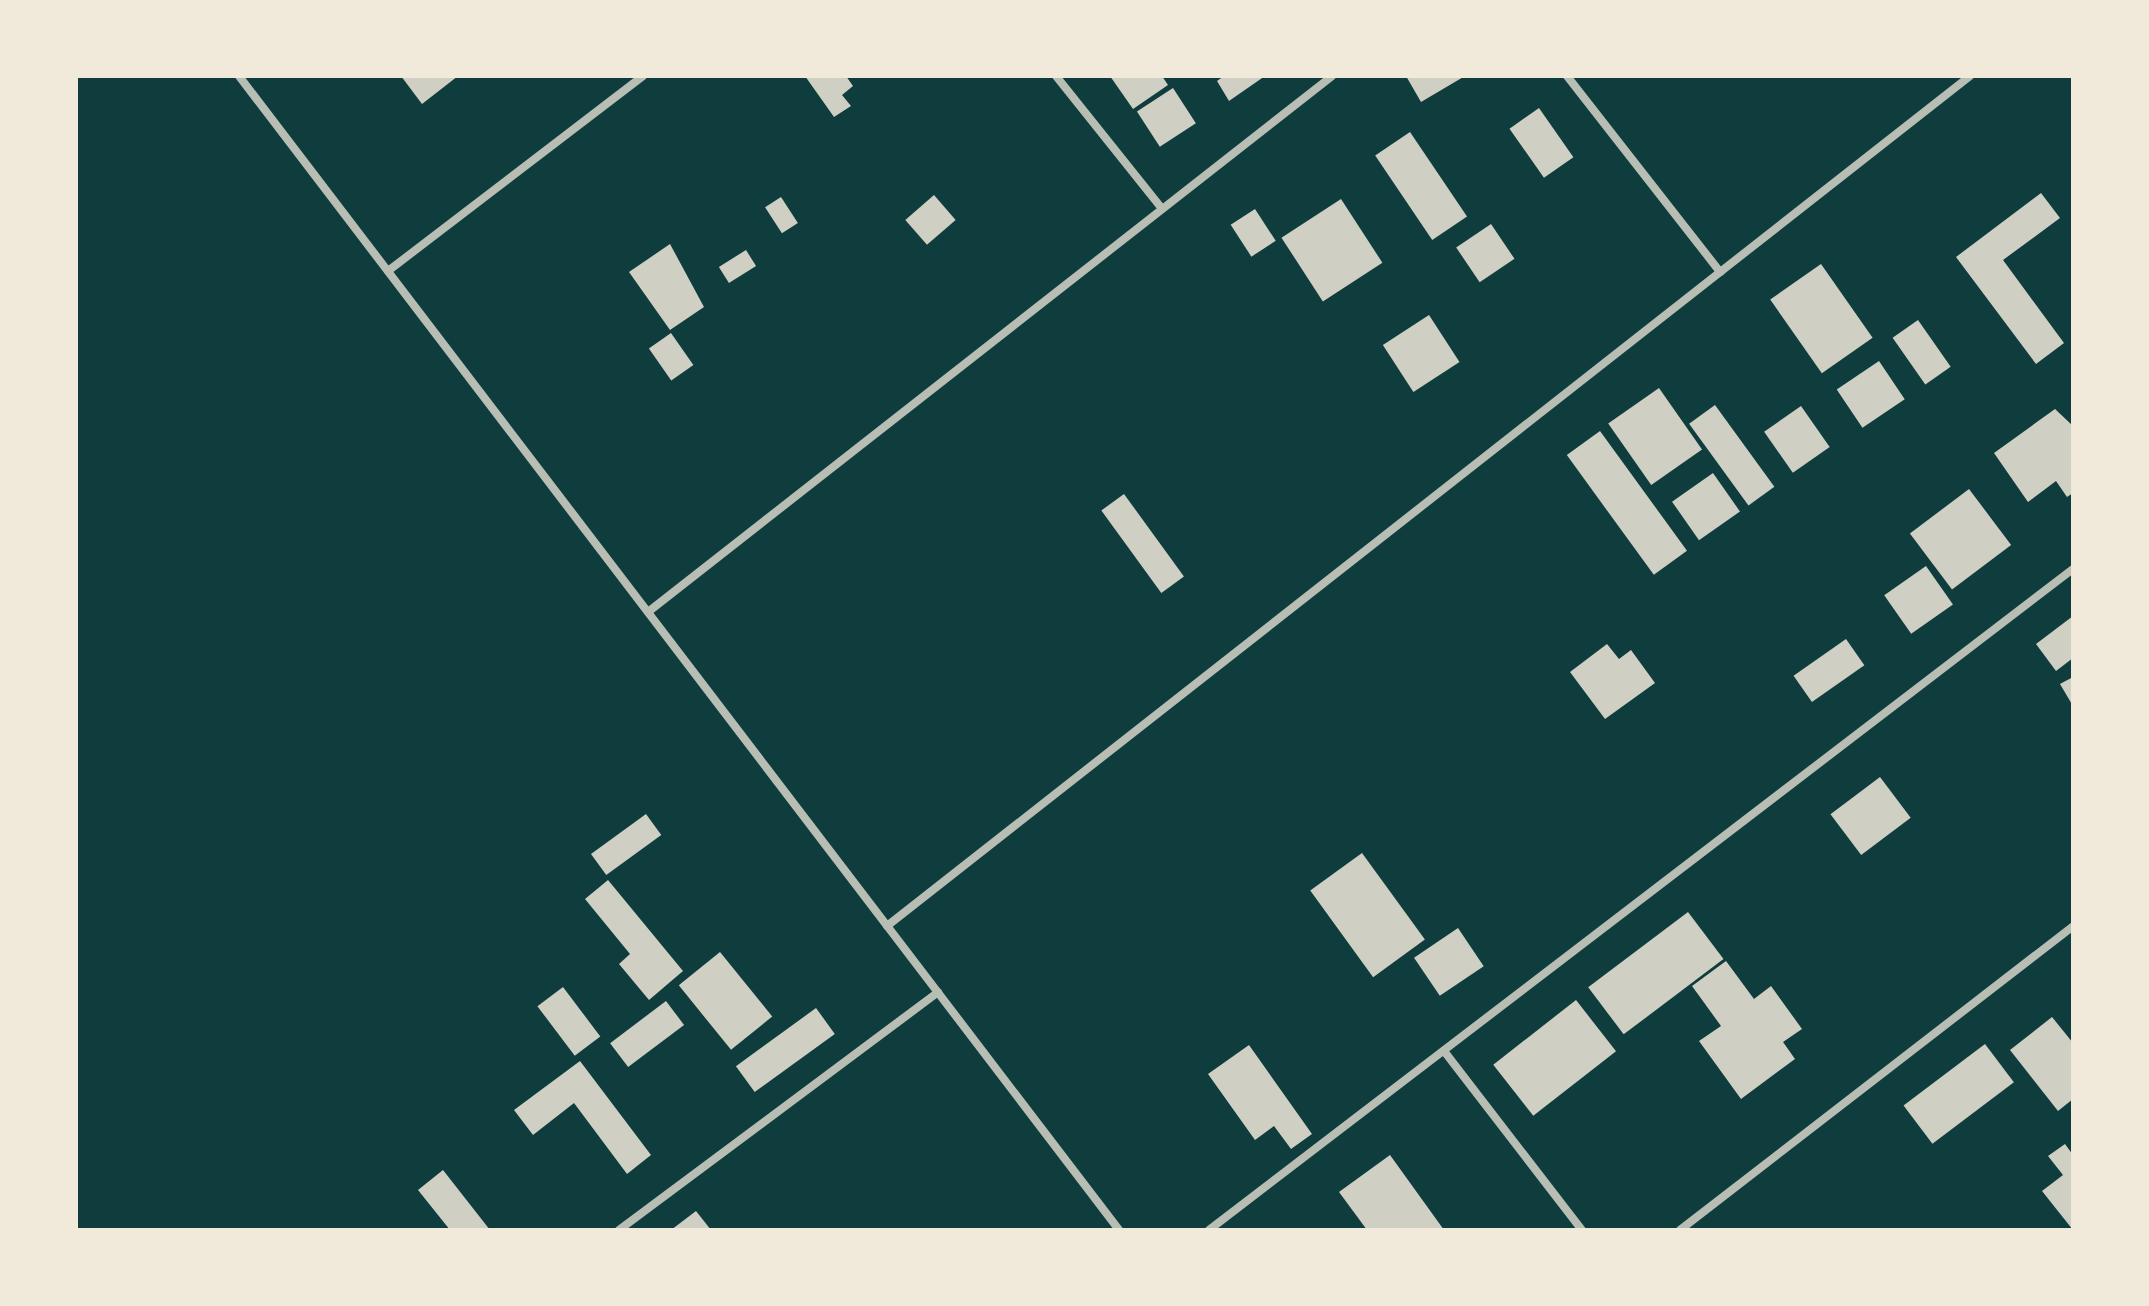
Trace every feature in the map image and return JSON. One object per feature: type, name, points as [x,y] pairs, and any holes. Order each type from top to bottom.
[{"type":"street","points":[[239,76],[1119,1230]]},
{"type":"street","points":[[388,271],[643,76]]},
{"type":"street","points":[[1056,76],[1162,209]]},
{"type":"street","points":[[648,612],[1332,76]]},
{"type":"street","points":[[1567,76],[1720,272]]},
{"type":"street","points":[[887,926],[1970,76]]},
{"type":"street","points":[[1209,1230],[2073,569]]},
{"type":"street","points":[[1680,1230],[2073,926]]},
{"type":"street","points":[[619,1230],[938,992]]},
{"type":"street","points":[[1444,1051],[1582,1230]]},
{"type":"building","points":[[401,76],[458,76],[422,104]]},
{"type":"building","points":[[805,76],[846,76],[853,86],[842,95],[851,106],[834,117]]},
{"type":"building","points":[[1110,76],[1162,76],[1168,85],[1133,109]]},
{"type":"building","points":[[1224,76],[1265,76],[1229,101],[1217,81]]},
{"type":"building","points":[[1406,76],[1465,76],[1421,102]]},
{"type":"building","points":[[1173,88],[1196,123],[1160,147],[1137,111]]},
{"type":"building","points":[[1539,108],[1573,157],[1544,178],[1510,129]]},
{"type":"building","points":[[1410,132],[1467,217],[1432,240],[1375,155]]},
{"type":"building","points":[[2041,193],[2060,218],[2003,260],[2064,343],[2036,364],[1956,257]]},
{"type":"building","points":[[934,195],[956,220],[927,245],[905,220]]},
{"type":"building","points":[[781,197],[798,223],[782,233],[765,207]]},
{"type":"building","points":[[1341,199],[1382,263],[1323,301],[1281,238]]},
{"type":"building","points":[[1255,209],[1276,241],[1251,257],[1231,225]]},
{"type":"building","points":[[1491,224],[1514,259],[1480,282],[1456,247]]},
{"type":"building","points":[[670,244],[704,307],[670,330],[629,272]]},
{"type":"building","points":[[746,250],[756,266],[729,283],[719,267]]},
{"type":"building","points":[[1821,264],[1873,338],[1822,373],[1770,300]]},
{"type":"building","points":[[1429,315],[1459,362],[1413,392],[1383,345]]},
{"type":"building","points":[[1918,320],[1951,367],[1925,384],[1893,338]]},
{"type":"building","points":[[671,333],[693,365],[671,380],[649,348]]},
{"type":"building","points":[[1879,361],[1905,399],[1862,428],[1837,390]]},
{"type":"building","points":[[1659,388],[1702,449],[1651,485],[1608,424]]},
{"type":"building","points":[[1715,405],[1774,487],[1748,506],[1689,424]]},
{"type":"building","points":[[1801,406],[1830,447],[1793,473],[1764,432]]},
{"type":"building","points":[[2055,409],[2073,426],[2073,493],[2067,497],[2056,481],[2028,502],[1994,453]]},
{"type":"building","points":[[1600,431],[1687,551],[1654,575],[1567,455]]},
{"type":"building","points":[[1713,473],[1740,512],[1699,540],[1672,502]]},
{"type":"building","points":[[1969,489],[2011,545],[1952,589],[1910,534]]},
{"type":"building","points":[[1124,494],[1184,577],[1161,593],[1101,510]]},
{"type":"building","points":[[1926,566],[1953,605],[1911,634],[1884,595]]},
{"type":"building","points":[[2073,616],[2073,658],[2056,671],[2036,644]]},
{"type":"building","points":[[1846,639],[1864,665],[1812,702],[1794,676]]},
{"type":"building","points":[[1607,644],[1619,659],[1631,650],[1655,683],[1605,719],[1570,672]]},
{"type":"building","points":[[2073,677],[2073,706],[2060,684]]},
{"type":"building","points":[[1880,777],[1911,818],[1861,855],[1830,814]]},
{"type":"building","points":[[646,814],[661,835],[606,875],[591,854]]},
{"type":"building","points":[[1362,853],[1425,940],[1373,977],[1310,891]]},
{"type":"building","points":[[608,880],[683,971],[649,1000],[619,964],[630,954],[585,899]]},
{"type":"building","points":[[1688,912],[1724,959],[1624,1034],[1588,987]]},
{"type":"building","points":[[1458,928],[1484,966],[1440,996],[1414,958]]},
{"type":"building","points":[[720,952],[772,1017],[731,1050],[679,985]]},
{"type":"building","points":[[1726,961],[1754,999],[1771,986],[1802,1029],[1783,1042],[1795,1059],[1741,1099],[1699,1041],[1721,1026],[1692,986]]},
{"type":"building","points":[[563,987],[600,1037],[575,1056],[537,1006]]},
{"type":"building","points":[[1576,1000],[1616,1051],[1533,1116],[1493,1065]]},
{"type":"building","points":[[666,1001],[684,1025],[628,1067],[610,1043]]},
{"type":"building","points":[[816,1008],[835,1034],[755,1092],[736,1066]]},
{"type":"building","points":[[2052,1017],[2073,1043],[2073,1099],[2058,1111],[2010,1050]]},
{"type":"building","points":[[1985,1044],[2014,1082],[1932,1144],[1904,1105]]},
{"type":"building","points":[[1249,1045],[1312,1134],[1291,1149],[1274,1126],[1255,1140],[1208,1074]]},
{"type":"building","points":[[580,1061],[651,1155],[627,1174],[574,1103],[533,1135],[514,1110]]},
{"type":"building","points":[[2065,1144],[2073,1155],[2073,1230],[2042,1191],[2063,1175],[2048,1156]]},
{"type":"building","points":[[1390,1155],[1444,1230],[1367,1230],[1339,1192]]},
{"type":"building","points":[[443,1170],[490,1230],[450,1230],[418,1190]]},
{"type":"building","points":[[696,1211],[711,1230],[671,1230]]}]
